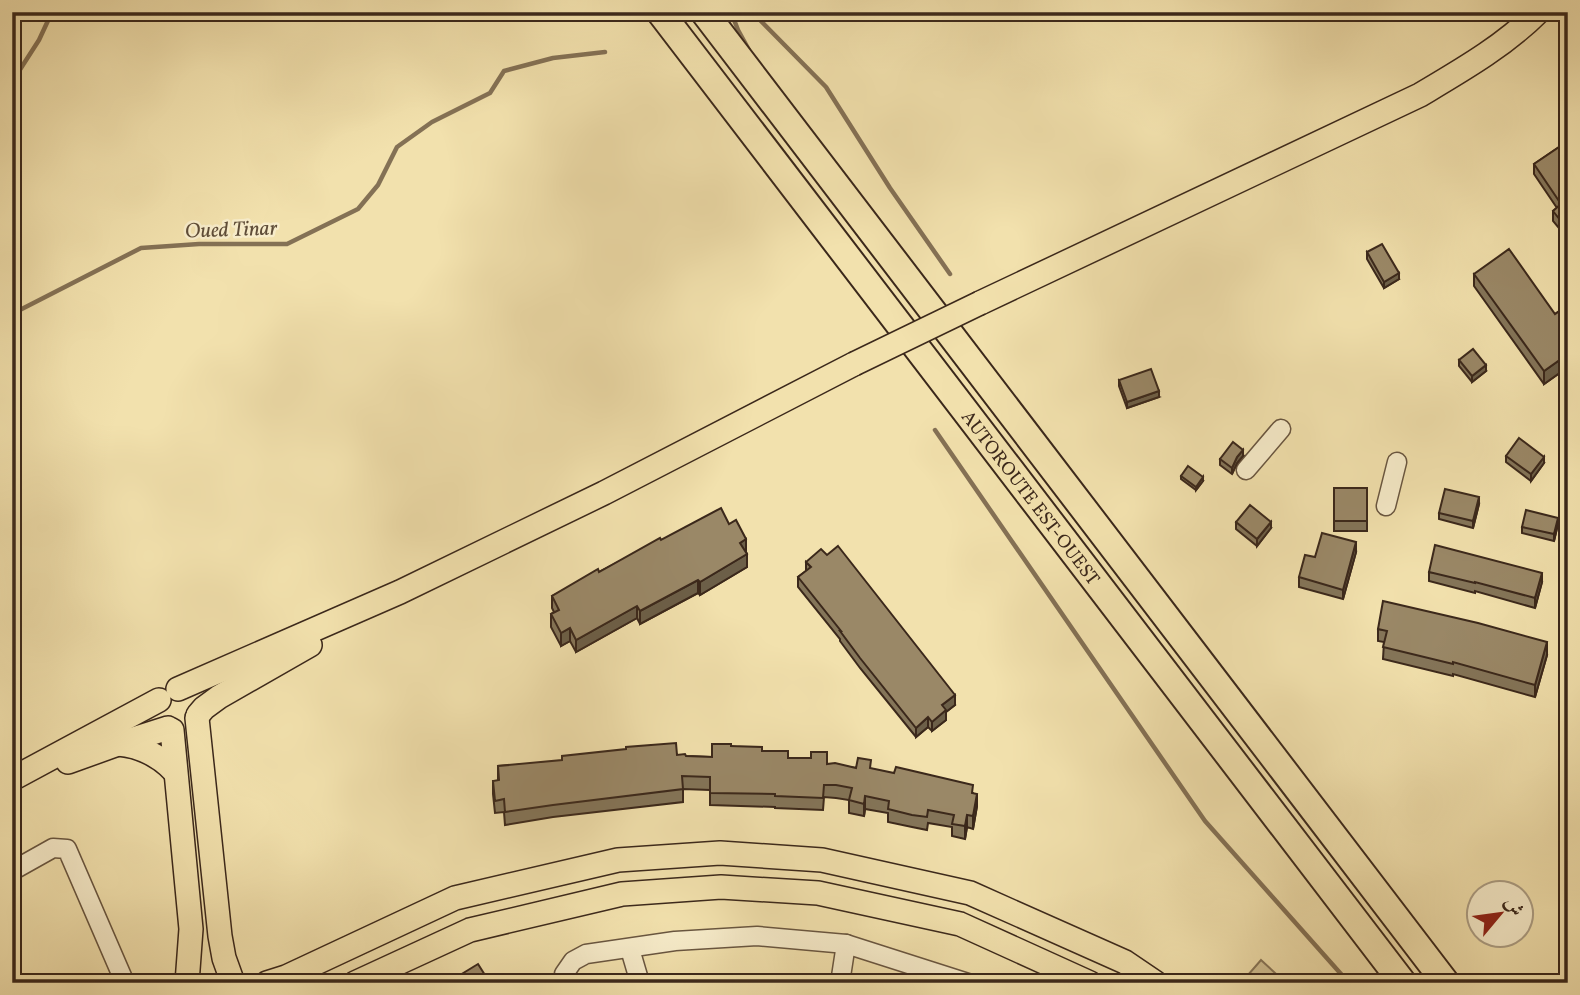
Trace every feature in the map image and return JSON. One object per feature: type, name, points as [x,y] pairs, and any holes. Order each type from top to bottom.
[{"type":"highway","name":"AUTOROUTE EST-OUEST","points":[[660,12],[1403,983]]},
{"type":"highway","name":"AUTOROUTE EST-OUEST","points":[[704,12],[1446,983]]},
{"type":"main road","points":[[12,781],[169,694],[400,592],[604,493],[854,364],[1420,95],[1485,55],[1522,28],[1538,12]]},
{"type":"main road","points":[[169,694],[157,713],[162,724],[170,729],[187,729],[211,702],[400,592]]},
{"type":"main road","points":[[200,751],[212,722],[240,685]]},
{"type":"main road","points":[[169,694],[190,692],[198,702],[200,751],[219,936],[233,983]]},
{"type":"main road","points":[[12,781],[170,729]]},
{"type":"main road","points":[[170,729],[191,929],[187,983]]},
{"type":"main road","points":[[118,744],[131,745],[155,755],[176,772]]},
{"type":"main road","points":[[267,983],[286,977],[455,898],[618,860],[720,853],[822,860],[970,893],[1125,962],[1156,983]]},
{"type":"main road","points":[[355,983],[470,930],[622,894],[721,887],[818,893],[960,924],[1090,983]]},
{"type":"street","points":[[1246,470],[1281,429]]},
{"type":"street","points":[[1386,506],[1397,462]]},
{"type":"street","points":[[12,871],[53,848],[67,849],[125,983]]},
{"type":"street","points":[[565,983],[564,974],[573,961],[586,954],[675,941],[757,936],[846,944],[968,983]]},
{"type":"street","points":[[840,983],[846,944]]},
{"type":"street","points":[[630,948],[640,983]]},
{"type":"shaded area","points":[[1261,960],[1286,983],[1241,983]]},
{"type":"building","points":[[1568,141],[1568,230],[1553,211],[1561,204],[1534,164]]},
{"type":"building","points":[[1382,244],[1399,273],[1384,282],[1367,252]]},
{"type":"building","points":[[1509,249],[1555,314],[1568,305],[1568,354],[1544,371],[1474,274]]},
{"type":"building","points":[[1473,349],[1486,365],[1472,376],[1459,360]]},
{"type":"building","points":[[1151,369],[1159,391],[1127,402],[1119,380]]},
{"type":"building","points":[[1519,438],[1544,457],[1531,474],[1506,456]]},
{"type":"building","points":[[1233,442],[1243,450],[1232,468],[1220,459]]},
{"type":"building","points":[[1188,466],[1203,477],[1196,487],[1181,476]]},
{"type":"building","points":[[1334,488],[1367,488],[1367,521],[1334,521]]},
{"type":"building","points":[[1445,489],[1479,497],[1473,521],[1439,513]]},
{"type":"building","points":[[1250,505],[1271,522],[1257,539],[1236,522]]},
{"type":"building","points":[[721,508],[729,524],[736,520],[746,539],[740,543],[747,554],[700,582],[698,580],[640,611],[637,606],[576,640],[570,628],[561,633],[551,614],[559,610],[552,596],[598,569],[599,572]]},
{"type":"building","points":[[1526,510],[1558,518],[1554,534],[1522,527]]},
{"type":"building","points":[[1322,533],[1356,542],[1343,590],[1299,577],[1305,555],[1315,557]]},
{"type":"building","points":[[1435,545],[1542,573],[1535,598],[1429,572]]},
{"type":"building","points":[[838,546],[955,695],[942,705],[946,710],[932,722],[928,717],[916,728],[798,577],[811,567],[806,562],[821,549],[827,555]]},
{"type":"building","points":[[1383,601],[1547,642],[1535,685],[1453,662],[1383,647],[1387,631],[1378,629]]},
{"type":"building","points":[[676,743],[677,755],[686,756],[712,757],[712,744],[762,747],[762,751],[788,751],[788,758],[811,758],[811,752],[827,752],[827,764],[856,768],[858,758],[871,760],[870,768],[894,773],[896,767],[973,785],[972,793],[977,794],[973,816],[967,815],[965,826],[952,824],[954,815],[928,810],[927,817],[912,815],[888,809],[889,801],[865,796],[864,804],[849,800],[852,788],[836,785],[824,785],[823,798],[710,793],[710,777],[682,776],[683,789],[505,812],[504,799],[495,801],[493,781],[499,780],[498,766],[562,760],[562,756],[626,747]]},
{"type":"building","points":[[478,964],[490,983],[447,983]]},
{"type":"waterway","points":[[12,82],[39,40],[52,12]]},
{"type":"waterway","points":[[731,12],[749,50]]},
{"type":"waterway","points":[[752,12],[826,87],[890,188],[950,274]]},
{"type":"waterway","name":"Oued Tinar","points":[[12,314],[141,248],[199,244],[287,244],[358,209],[378,185],[397,147],[432,122],[490,93],[504,71],[553,58],[605,52]]},
{"type":"waterway","points":[[935,430],[1205,821],[1349,983]]}]
